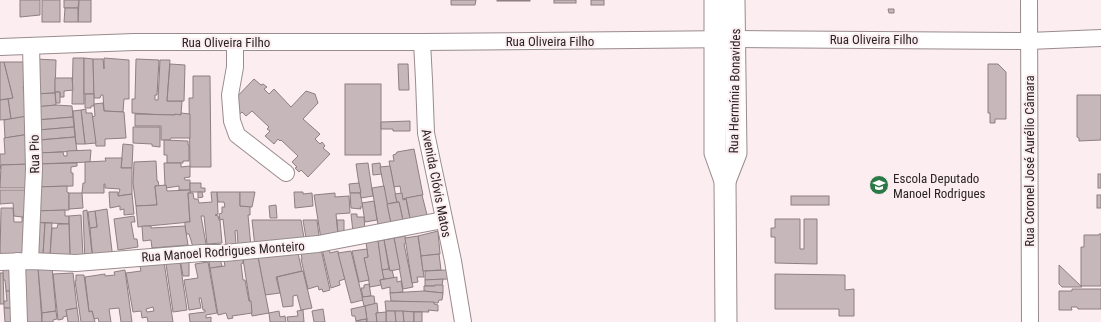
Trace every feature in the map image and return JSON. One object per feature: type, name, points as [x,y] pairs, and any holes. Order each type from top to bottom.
[{"type":"main road","name":"Rua Hermínia Bonavides","points":[[714,0],[725,39]]},
{"type":"main road","name":"Rua Hermínia Bonavides","points":[[726,322],[725,181],[715,153],[725,39],[734,0]]},
{"type":"street","name":"Rua Coronel José Aurélio Câmara","points":[[1029,0],[1030,322]]},
{"type":"street","name":"Rua Oliveira Filho","points":[[0,47],[134,42],[422,42],[725,39],[1028,41],[1101,38]]},
{"type":"street","points":[[235,42],[235,67],[230,95],[232,121],[237,134],[286,173]]},
{"type":"street","name":"Avenida Clóvis Matos","points":[[422,42],[426,133],[443,220],[453,261],[464,322]]},
{"type":"street","name":"Rua Pio","points":[[19,322],[23,261],[34,169],[31,46]]},
{"type":"street","name":"Rua Manoel Rodrigues Monteiro","points":[[0,262],[23,261],[76,263],[195,254],[225,254],[318,244],[443,220]]},
{"type":"building","points":[[20,0],[40,0],[40,15],[20,17]]},
{"type":"building","points":[[42,0],[60,0],[60,22],[42,22]]},
{"type":"building","points":[[64,0],[79,0],[78,8],[64,8]]},
{"type":"building","points":[[79,0],[91,0],[91,22],[78,22]]},
{"type":"building","points":[[451,0],[476,0],[475,5],[451,5]]},
{"type":"building","points":[[530,0],[530,1],[497,1]]},
{"type":"building","points":[[554,0],[576,0],[576,3],[554,3]]},
{"type":"building","points":[[591,0],[604,0],[604,5],[591,5]]},
{"type":"building","points":[[65,8],[78,8],[78,22],[64,22]]},
{"type":"building","points":[[888,9],[894,9],[894,13],[889,13]]},
{"type":"building","points":[[73,58],[84,58],[84,104],[72,104]]},
{"type":"building","points":[[84,58],[93,59],[94,94],[84,94]]},
{"type":"building","points":[[104,58],[129,60],[129,99],[124,99],[123,112],[104,111],[103,95],[101,95],[100,98],[94,98],[93,59],[103,59],[104,69]]},
{"type":"building","points":[[35,59],[56,60],[55,93],[34,94]]},
{"type":"building","points":[[136,59],[159,60],[157,95],[155,95],[155,100],[158,100],[160,60],[170,60],[167,101],[182,101],[181,115],[132,113],[132,99],[135,99]]},
{"type":"building","points":[[0,62],[4,62],[13,98],[0,100]]},
{"type":"building","points":[[4,62],[30,62],[30,87],[23,87],[28,116],[11,119],[8,99],[13,98]]},
{"type":"building","points":[[170,64],[185,65],[184,101],[167,101]]},
{"type":"building","points":[[398,64],[408,64],[409,90],[399,90]]},
{"type":"building","points":[[988,64],[998,64],[1006,72],[1006,119],[995,119],[995,123],[990,123],[990,113],[988,113]]},
{"type":"building","points":[[193,76],[210,76],[211,167],[190,167],[189,98],[193,98]]},
{"type":"building","points":[[55,78],[72,78],[73,90],[64,91],[64,97],[60,97],[60,92],[55,92]]},
{"type":"building","points":[[254,79],[261,85],[263,84],[267,87],[264,89],[269,94],[274,89],[291,107],[306,91],[315,94],[318,103],[303,119],[320,134],[315,139],[320,144],[322,142],[325,146],[323,148],[330,154],[308,177],[301,170],[299,172],[295,168],[297,167],[292,162],[298,156],[281,140],[280,141],[278,139],[274,144],[265,136],[270,131],[267,129],[269,127],[252,111],[246,116],[242,112],[240,114],[232,102]]},
{"type":"building","points":[[345,84],[381,84],[381,155],[345,155]]},
{"type":"building","points":[[56,92],[60,92],[60,103],[56,103]]},
{"type":"building","points":[[55,93],[56,105],[36,107],[34,94]]},
{"type":"building","points":[[85,94],[94,94],[94,106],[91,106],[91,108],[85,108]]},
{"type":"building","points":[[1077,95],[1101,95],[1101,140],[1079,141],[1079,138],[1077,137]]},
{"type":"building","points":[[8,99],[11,119],[0,120],[0,100]]},
{"type":"building","points":[[103,103],[104,111],[124,112],[126,138],[105,139],[105,146],[96,146],[92,117],[95,116],[94,104]]},
{"type":"building","points":[[56,105],[72,106],[73,117],[36,120],[35,107]]},
{"type":"building","points":[[86,109],[86,113],[92,113],[96,143],[85,144],[81,110]]},
{"type":"building","points":[[81,110],[85,144],[76,144],[73,111]]},
{"type":"building","points":[[181,113],[190,114],[190,138],[171,138],[170,140],[161,140],[161,126],[135,126],[135,114],[181,115]]},
{"type":"building","points":[[27,116],[30,134],[5,138],[4,120]]},
{"type":"building","points":[[73,117],[74,127],[39,130],[38,120]]},
{"type":"building","points":[[410,121],[410,131],[381,129],[381,122]]},
{"type":"building","points":[[74,127],[75,137],[38,140],[38,130]]},
{"type":"building","points":[[133,127],[160,127],[160,147],[152,146],[152,144],[133,143]]},
{"type":"building","points":[[30,134],[31,164],[1,165],[0,169],[0,154],[5,154],[4,138]]},
{"type":"building","points":[[75,137],[77,151],[41,153],[40,140]]},
{"type":"building","points":[[164,140],[188,141],[189,161],[183,161],[183,163],[167,163],[167,155],[164,155]]},
{"type":"building","points":[[123,144],[133,145],[132,168],[121,168]]},
{"type":"building","points":[[414,149],[423,195],[402,199],[400,186],[394,187],[389,161],[394,161],[393,155],[397,152]]},
{"type":"building","points":[[91,150],[90,162],[37,164],[36,153],[63,152],[64,156],[67,156],[67,151]]},
{"type":"building","points":[[105,158],[122,158],[121,168],[132,168],[132,194],[118,196],[120,189],[105,188],[105,184],[104,193],[82,193],[83,183],[85,183],[85,162],[106,161]]},
{"type":"building","points":[[156,161],[157,181],[159,186],[155,186],[157,205],[136,206],[133,183],[134,162]]},
{"type":"building","points":[[77,163],[77,166],[71,167],[71,173],[73,173],[73,186],[37,187],[37,164]]},
{"type":"building","points":[[164,163],[181,163],[181,167],[190,166],[190,177],[184,178],[185,180],[190,180],[190,190],[179,190],[179,186],[166,188]]},
{"type":"building","points":[[368,163],[373,196],[361,198],[356,164]]},
{"type":"building","points":[[380,163],[382,174],[373,175],[372,164]]},
{"type":"building","points":[[31,164],[31,188],[0,188],[1,165]]},
{"type":"building","points":[[390,166],[397,202],[387,204],[380,167]]},
{"type":"building","points":[[1098,174],[1101,174],[1101,188],[1098,188]]},
{"type":"building","points":[[190,183],[201,183],[201,188],[205,188],[205,192],[190,192]]},
{"type":"building","points":[[359,183],[361,193],[350,193],[349,184]]},
{"type":"building","points":[[166,185],[167,191],[190,190],[190,193],[188,193],[190,222],[138,227],[136,206],[157,205],[155,186]]},
{"type":"building","points":[[67,186],[67,192],[69,193],[69,210],[36,211],[36,187]]},
{"type":"building","points":[[384,186],[392,228],[379,231],[372,188]]},
{"type":"building","points":[[0,190],[30,190],[30,218],[14,216],[13,203],[0,204]]},
{"type":"building","points":[[109,192],[118,192],[118,196],[132,194],[134,214],[124,215],[124,209],[120,210],[120,206],[110,208]]},
{"type":"building","points":[[198,192],[202,192],[203,197],[198,198]]},
{"type":"building","points":[[211,192],[217,192],[218,214],[215,215],[218,216],[220,220],[222,243],[207,244],[204,216],[201,216],[206,244],[193,247],[189,234],[186,234],[185,226],[185,222],[190,222],[188,193],[193,193],[194,199],[198,199],[199,203],[212,202]]},
{"type":"building","points":[[217,192],[240,192],[240,206],[250,206],[250,215],[248,215],[251,247],[238,244],[237,230],[235,231],[236,244],[226,245],[223,219],[220,220],[219,214],[222,213],[222,207],[225,207],[224,202],[218,202]]},
{"type":"building","points":[[240,192],[255,192],[252,207],[240,206]]},
{"type":"building","points":[[294,192],[303,192],[303,194],[312,193],[313,206],[295,208]]},
{"type":"building","points":[[69,193],[82,193],[83,208],[69,209]]},
{"type":"building","points":[[335,193],[335,197],[349,196],[350,213],[336,214],[338,235],[321,239],[314,195]]},
{"type":"building","points":[[350,193],[360,193],[363,207],[360,207],[361,209],[351,208]]},
{"type":"building","points":[[402,193],[403,200],[406,199],[411,223],[404,225],[399,202],[397,202],[395,194]]},
{"type":"building","points":[[422,195],[428,219],[411,223],[406,198]]},
{"type":"building","points":[[1097,195],[1101,195],[1101,208],[1097,208]]},
{"type":"building","points":[[791,196],[829,196],[829,205],[791,205]]},
{"type":"building","points":[[374,201],[377,220],[365,222],[362,203]]},
{"type":"building","points":[[399,202],[404,225],[392,228],[387,204]]},
{"type":"building","points":[[276,205],[277,218],[270,218],[269,206]]},
{"type":"building","points":[[1,208],[13,208],[14,222],[22,222],[22,217],[30,218],[30,254],[0,255]]},
{"type":"building","points":[[107,209],[113,259],[93,261],[90,228],[97,227],[95,211]]},
{"type":"building","points":[[65,210],[65,216],[69,216],[69,224],[33,222],[34,211]]},
{"type":"building","points":[[87,210],[93,261],[85,262],[83,211]]},
{"type":"building","points":[[95,211],[97,227],[90,228],[88,212]]},
{"type":"building","points":[[351,214],[357,214],[357,217],[364,217],[365,231],[353,232]]},
{"type":"building","points":[[81,215],[83,256],[70,256],[69,216]]},
{"type":"building","points":[[134,216],[135,222],[131,222],[134,239],[137,239],[138,247],[118,250],[114,219]]},
{"type":"building","points":[[775,219],[800,219],[800,249],[804,249],[804,219],[817,219],[817,264],[775,263],[775,237],[771,237],[771,228],[775,228]]},
{"type":"building","points":[[252,220],[301,220],[304,238],[255,247]]},
{"type":"building","points":[[303,220],[317,220],[319,236],[306,238]]},
{"type":"building","points":[[337,220],[344,220],[344,234],[338,235]]},
{"type":"building","points":[[35,222],[45,223],[43,255],[33,254]]},
{"type":"building","points":[[45,223],[52,223],[50,256],[43,255]]},
{"type":"building","points":[[58,224],[69,224],[70,257],[50,256],[52,228],[57,228]]},
{"type":"building","points":[[142,226],[151,226],[151,228],[185,226],[188,245],[152,248],[151,240],[143,241]]},
{"type":"building","points":[[438,231],[440,254],[421,256],[418,236]]},
{"type":"building","points":[[1101,234],[1101,286],[1081,286],[1081,247],[1084,247],[1084,235]]},
{"type":"building","points":[[405,236],[406,243],[404,244],[413,287],[403,289],[394,238]]},
{"type":"building","points":[[418,236],[424,277],[417,277],[418,282],[412,283],[405,238]]},
{"type":"building","points":[[394,238],[400,269],[390,271],[384,240]]},
{"type":"building","points":[[378,240],[384,279],[380,280],[381,285],[370,287],[364,258],[368,257],[366,242]]},
{"type":"building","points":[[384,240],[389,269],[382,270],[378,241]]},
{"type":"building","points":[[329,248],[330,253],[338,251],[345,279],[339,281],[340,285],[331,288],[322,249]]},
{"type":"building","points":[[321,249],[330,290],[323,292],[322,289],[319,290],[318,286],[308,289],[301,259],[301,252]]},
{"type":"building","points":[[367,249],[368,257],[364,258],[369,280],[359,282],[352,251]]},
{"type":"building","points":[[351,251],[363,300],[351,303],[338,253]]},
{"type":"building","points":[[289,253],[289,255],[298,253],[302,271],[276,277],[280,293],[265,295],[258,257]]},
{"type":"building","points":[[439,254],[441,270],[423,271],[421,256]]},
{"type":"building","points":[[258,257],[269,313],[252,316],[243,259]]},
{"type":"building","points":[[189,258],[189,276],[183,276],[180,259]]},
{"type":"building","points":[[220,259],[222,266],[210,269],[209,261]]},
{"type":"building","points":[[243,259],[243,263],[241,264],[243,280],[245,280],[249,301],[251,301],[252,313],[232,316],[233,318],[228,319],[226,313],[218,315],[210,268],[225,266],[224,261]]},
{"type":"building","points":[[164,262],[173,322],[148,322],[147,317],[142,318],[141,311],[133,312],[126,273],[141,271],[140,266]],"holes":[[[153,307],[154,311],[147,312],[146,309]]]},
{"type":"building","points":[[180,262],[187,310],[173,312],[166,264]]},
{"type":"building","points":[[208,262],[217,313],[206,315],[206,318],[211,317],[211,322],[190,322],[189,314],[205,312],[205,310],[203,310],[201,298],[199,298],[201,308],[189,310],[184,280],[198,278],[195,264]]},
{"type":"building","points":[[1059,265],[1082,287],[1062,287],[1059,284]]},
{"type":"building","points":[[38,267],[42,322],[21,322],[18,268]]},
{"type":"building","points":[[52,267],[56,311],[42,313],[38,268]]},
{"type":"building","points":[[16,268],[17,291],[6,291],[5,280],[3,280],[3,269]]},
{"type":"building","points":[[389,269],[390,271],[392,270],[394,278],[384,279],[382,270]]},
{"type":"building","points":[[125,270],[132,322],[121,322],[119,308],[109,309],[111,322],[99,322],[98,318],[94,319],[92,311],[89,312],[85,277],[105,274],[105,276],[115,275],[114,272]]},
{"type":"building","points":[[447,270],[448,279],[425,280],[425,271]]},
{"type":"building","points":[[303,271],[312,308],[301,310],[297,295],[293,296],[293,306],[283,307],[277,277]]},
{"type":"building","points":[[0,273],[3,273],[4,304],[0,304]]},
{"type":"building","points":[[73,273],[77,308],[66,310],[67,316],[58,320],[53,274]]},
{"type":"building","points":[[775,274],[845,275],[845,290],[854,289],[854,316],[839,316],[839,309],[775,309]]},
{"type":"building","points":[[76,275],[84,275],[89,312],[92,311],[95,322],[81,322],[75,281]]},
{"type":"building","points":[[397,277],[397,282],[401,281],[403,292],[390,293],[390,287],[382,289],[380,280]]},
{"type":"building","points":[[443,279],[442,286],[425,286],[425,280]]},
{"type":"building","points":[[369,284],[371,296],[363,297],[361,288],[364,288],[364,285]]},
{"type":"building","points":[[443,285],[443,293],[424,291],[424,286]]},
{"type":"building","points":[[1072,289],[1101,289],[1101,309],[1078,309],[1077,307],[1071,307],[1072,310],[1059,310],[1059,291],[1072,291]]},
{"type":"building","points":[[6,291],[16,291],[16,308],[4,308],[4,301],[7,301]]},
{"type":"building","points":[[424,291],[443,293],[442,300],[439,300],[438,303],[391,301],[390,293]]},
{"type":"building","points":[[374,296],[375,304],[364,306],[362,297]]},
{"type":"building","points":[[385,301],[434,302],[434,304],[438,305],[438,311],[386,311]]},
{"type":"building","points":[[377,303],[377,322],[367,322],[365,306]]},
{"type":"building","points":[[365,306],[367,320],[356,321],[355,316],[352,316],[351,309]]},
{"type":"building","points":[[4,308],[16,308],[17,322],[5,322]]},
{"type":"building","points":[[77,308],[79,322],[68,322],[66,310]]},
{"type":"building","points":[[323,309],[325,322],[314,322],[312,311]]},
{"type":"building","points":[[303,310],[304,322],[288,322],[287,317],[298,316],[297,311]]},
{"type":"building","points":[[56,311],[57,319],[53,320],[53,322],[42,322],[42,313]]},
{"type":"building","points":[[279,311],[280,317],[285,316],[286,322],[270,322],[269,313]]},
{"type":"building","points":[[386,311],[395,311],[396,322],[386,322]]},
{"type":"building","points":[[395,311],[403,311],[404,322],[396,322]]},
{"type":"building","points":[[403,311],[414,312],[414,322],[404,322]]},
{"type":"building","points":[[386,312],[386,322],[377,322],[376,313]]},
{"type":"building","points":[[414,312],[422,312],[422,322],[414,322]]},
{"type":"building","points":[[366,319],[367,322],[356,322],[356,321]]},
{"type":"place","name":"Escola Deputado Manoel Rodrigues","points":[[879,185]]}]
